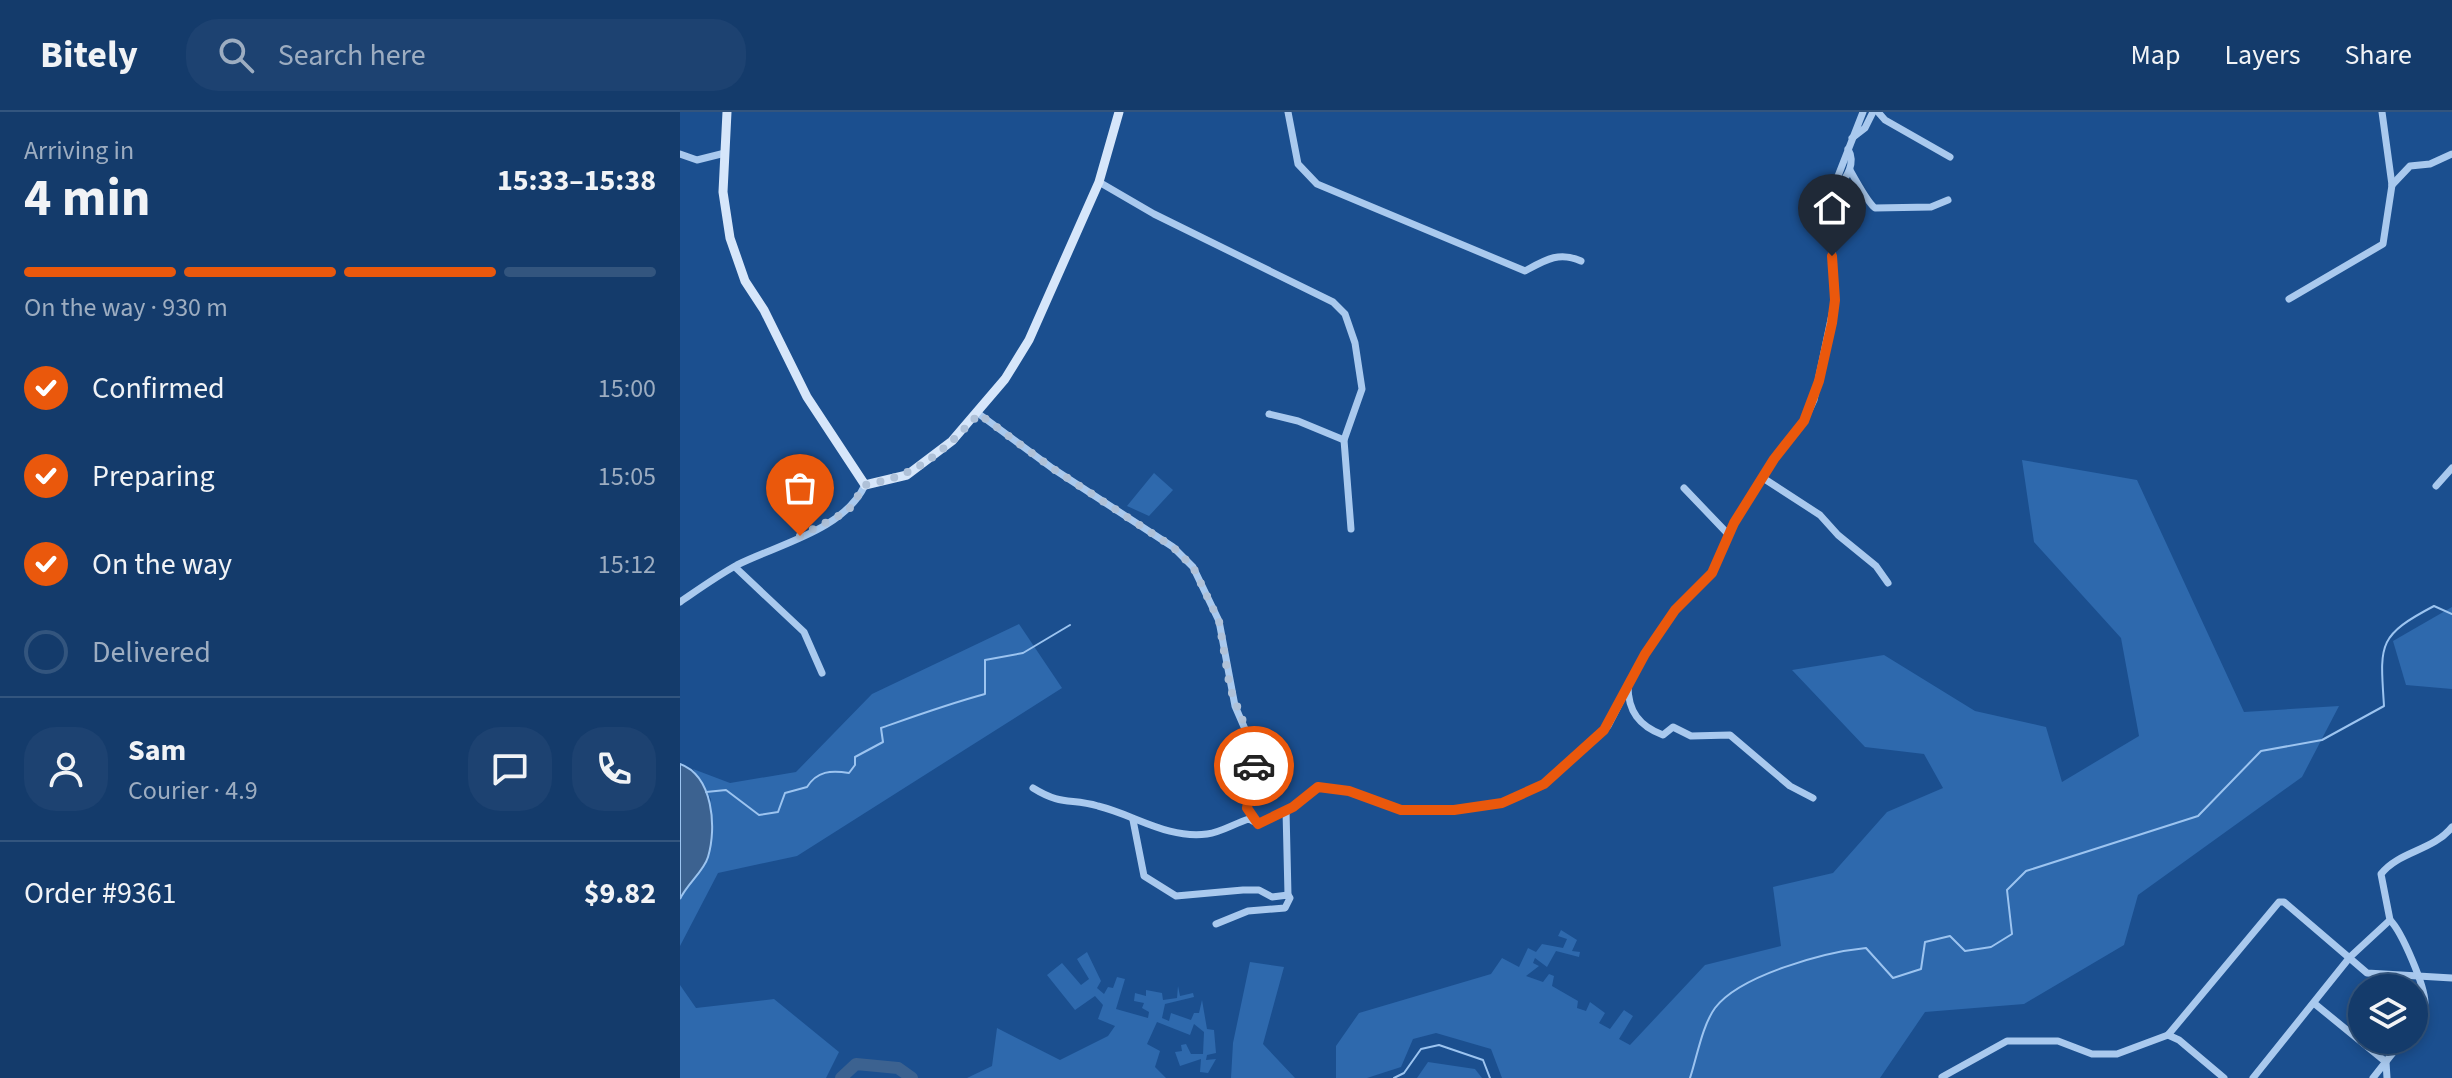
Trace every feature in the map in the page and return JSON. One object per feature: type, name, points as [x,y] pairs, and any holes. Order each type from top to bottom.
[{"type":"main road","points":[[727,112],[726,221],[745,281],[764,310],[807,397],[865,485],[907,475],[952,441],[979,414],[1029,340],[1099,182],[1119,112]]},
{"type":"street","points":[[1288,112],[1298,164],[1317,184],[1525,271],[1556,256],[1568,255],[1581,261]]},
{"type":"street","points":[[1258,824],[1286,810],[1313,789],[1327,787],[1349,791],[1389,808],[1431,812],[1502,803],[1524,796],[1554,777],[1604,730],[1628,683],[1675,610],[1712,573],[1728,534],[1774,459],[1804,421],[1819,381],[1835,300],[1832,256],[1835,194],[1863,112]]},
{"type":"street","points":[[1852,138],[1865,128],[1875,112],[1950,157]]},
{"type":"street","points":[[2289,299],[2383,244],[2392,185],[2382,112]]},
{"type":"street","points":[[1835,194],[1850,170],[1851,154],[1848,149]]},
{"type":"street","points":[[680,154],[697,160],[725,153]]},
{"type":"street","points":[[2392,185],[2410,166],[2430,164],[2452,154]]},
{"type":"street","points":[[1850,170],[1863,187],[1868,203],[1875,208],[1931,207],[1948,200]]},
{"type":"street","points":[[1099,182],[1154,214],[1320,295],[1345,314],[1355,343],[1362,389],[1344,440],[1351,529]]},
{"type":"street","points":[[979,414],[1052,468],[1173,547],[1193,567],[1219,621],[1235,706],[1255,752],[1247,808],[1258,824]]},
{"type":"street","points":[[1269,414],[1298,421],[1344,440]]},
{"type":"street","points":[[2436,486],[2452,468]]},
{"type":"street","points":[[1763,478],[1820,515],[1876,566],[1888,583]]},
{"type":"street","points":[[680,602],[735,567],[839,517],[855,503],[865,485]]},
{"type":"street","points":[[1684,488],[1728,534]]},
{"type":"street","points":[[735,567],[804,632],[822,673]]},
{"type":"street","points":[[1628,683],[1631,711],[1653,731],[1663,735],[1673,727],[1691,736],[1730,735],[1790,786],[1813,798]]},
{"type":"street","points":[[1033,788],[1059,802],[1098,805],[1133,820],[1195,834],[1217,832],[1249,819],[1258,824]]},
{"type":"street","points":[[1216,924],[1248,911],[1285,908],[1288,895],[1286,810]]},
{"type":"street","points":[[1133,820],[1144,876],[1176,896],[1243,890],[1259,890],[1272,897],[1288,895]]},
{"type":"street","points":[[2415,974],[2399,929],[2390,920],[2381,874],[2389,864],[2432,844],[2452,827]]},
{"type":"street","points":[[1942,1077],[2007,1041],[2058,1041],[2092,1054],[2117,1054],[2168,1035],[2279,902],[2284,902],[2372,974]]},
{"type":"street","points":[[2253,1078],[2350,957],[2390,920]]},
{"type":"street","points":[[2428,977],[2452,978]]},
{"type":"street","points":[[2315,1004],[2386,1062],[2387,1078]]},
{"type":"street","points":[[2168,1035],[2179,1040],[2224,1078]]},
{"type":"street","points":[[2373,1078],[2392,1054]]},
{"type":"shaded area","points":[[2022,460],[2137,480],[2244,712],[2339,706],[2302,777],[2138,895],[2124,945],[2024,1004],[1925,1012],[1880,1078],[1502,1078],[1491,1049],[1436,1033],[1413,1039],[1401,1067],[1367,1078],[1336,1078],[1336,1046],[1359,1013],[1491,974],[1502,958],[1519,967],[1528,948],[1536,952],[1542,944],[1563,948],[1567,939],[1558,936],[1561,930],[1577,940],[1572,951],[1580,952],[1579,957],[1556,951],[1547,967],[1535,958],[1533,963],[1539,966],[1526,976],[1543,982],[1549,974],[1554,976],[1552,986],[1578,1001],[1577,1008],[1586,1011],[1590,1002],[1605,1013],[1599,1023],[1610,1029],[1624,1010],[1633,1016],[1619,1039],[1630,1045],[1705,965],[1781,946],[1773,887],[1833,873],[1887,812],[1943,788],[1924,754],[1865,747],[1792,670],[1884,655],[1975,711],[2046,727],[2062,782],[2139,736],[2121,638],[2034,542]]},
{"type":"shaded area","points":[[1154,473],[1173,490],[1149,516],[1127,506]]},
{"type":"shaded area","points":[[2452,607],[2452,689],[2406,685],[2393,641]]},
{"type":"shaded area","points":[[1019,624],[1062,688],[797,856],[718,873],[680,946],[680,899],[711,799],[693,769],[730,783],[796,772],[872,694]]},
{"type":"shaded area","points":[[680,764],[700,779],[706,791],[712,832],[706,862],[680,899]]},
{"type":"shaded area","points":[[1087,952],[1101,981],[1097,988],[1104,994],[1108,987],[1113,988],[1117,977],[1125,979],[1116,1009],[1148,1018],[1149,1012],[1142,1008],[1144,1003],[1134,1001],[1135,993],[1146,996],[1146,990],[1162,993],[1163,1000],[1177,998],[1178,986],[1180,996],[1193,993],[1194,997],[1165,1004],[1162,1018],[1169,1021],[1171,1013],[1191,1020],[1194,1013],[1199,1013],[1202,1000],[1207,1029],[1214,1030],[1216,1053],[1207,1055],[1206,1060],[1216,1059],[1208,1073],[1200,1072],[1201,1059],[1180,1066],[1175,1052],[1182,1051],[1181,1045],[1186,1044],[1191,1054],[1203,1054],[1204,1032],[1194,1024],[1190,1035],[1157,1022],[1147,1044],[1160,1051],[1155,1067],[1166,1078],[967,1078],[992,1066],[997,1028],[1060,1060],[1108,1036],[1115,1026],[1098,1019],[1103,1005],[1095,996],[1075,1010],[1047,975],[1062,963],[1081,985],[1089,979],[1077,959]]},
{"type":"shaded area","points":[[1250,962],[1284,967],[1263,1044],[1295,1078],[1231,1078],[1233,1043]]},
{"type":"shaded area","points":[[680,985],[696,1008],[774,999],[839,1052],[826,1078],[680,1078]]},
{"type":"shaded area","points":[[1428,1062],[1475,1069],[1482,1078],[1417,1078]]},
{"type":"waterway","points":[[1690,1078],[1710,1015],[1727,996],[1743,985],[1784,967],[1849,950],[1866,948],[1893,978],[1921,969],[1925,942],[1950,936],[1965,951],[1991,947],[2012,934],[2007,890],[2026,871],[2198,816],[2261,751],[2322,740],[2384,706],[2383,655],[2392,634],[2434,606],[2452,614]]},
{"type":"waterway","points":[[706,792],[726,790],[759,815],[778,812],[785,793],[807,787],[825,773],[849,773],[855,765],[855,757],[883,742],[881,728],[985,694],[985,660],[1023,653],[1070,625]]},
{"type":"waterway","points":[[1394,1078],[1404,1073],[1421,1049],[1439,1045],[1483,1060],[1490,1078]]},
{"type":"waterway","points":[[841,1078],[856,1064],[898,1068],[912,1078]]},
{"type":"way so far","points":[[800,536],[848,511],[865,485],[893,481],[907,475],[952,441],[979,414],[1052,468],[1173,547],[1193,567],[1219,621],[1230,688],[1238,716],[1255,752],[1254,766]]},
{"type":"route","points":[[1254,766],[1247,808],[1258,824],[1293,807],[1318,787],[1349,791],[1389,808],[1431,812],[1502,803],[1524,796],[1566,767],[1579,750],[1608,726],[1645,654],[1675,610],[1712,573],[1734,523],[1774,459],[1804,421],[1814,400],[1832,323],[1835,300],[1832,256]]}]
